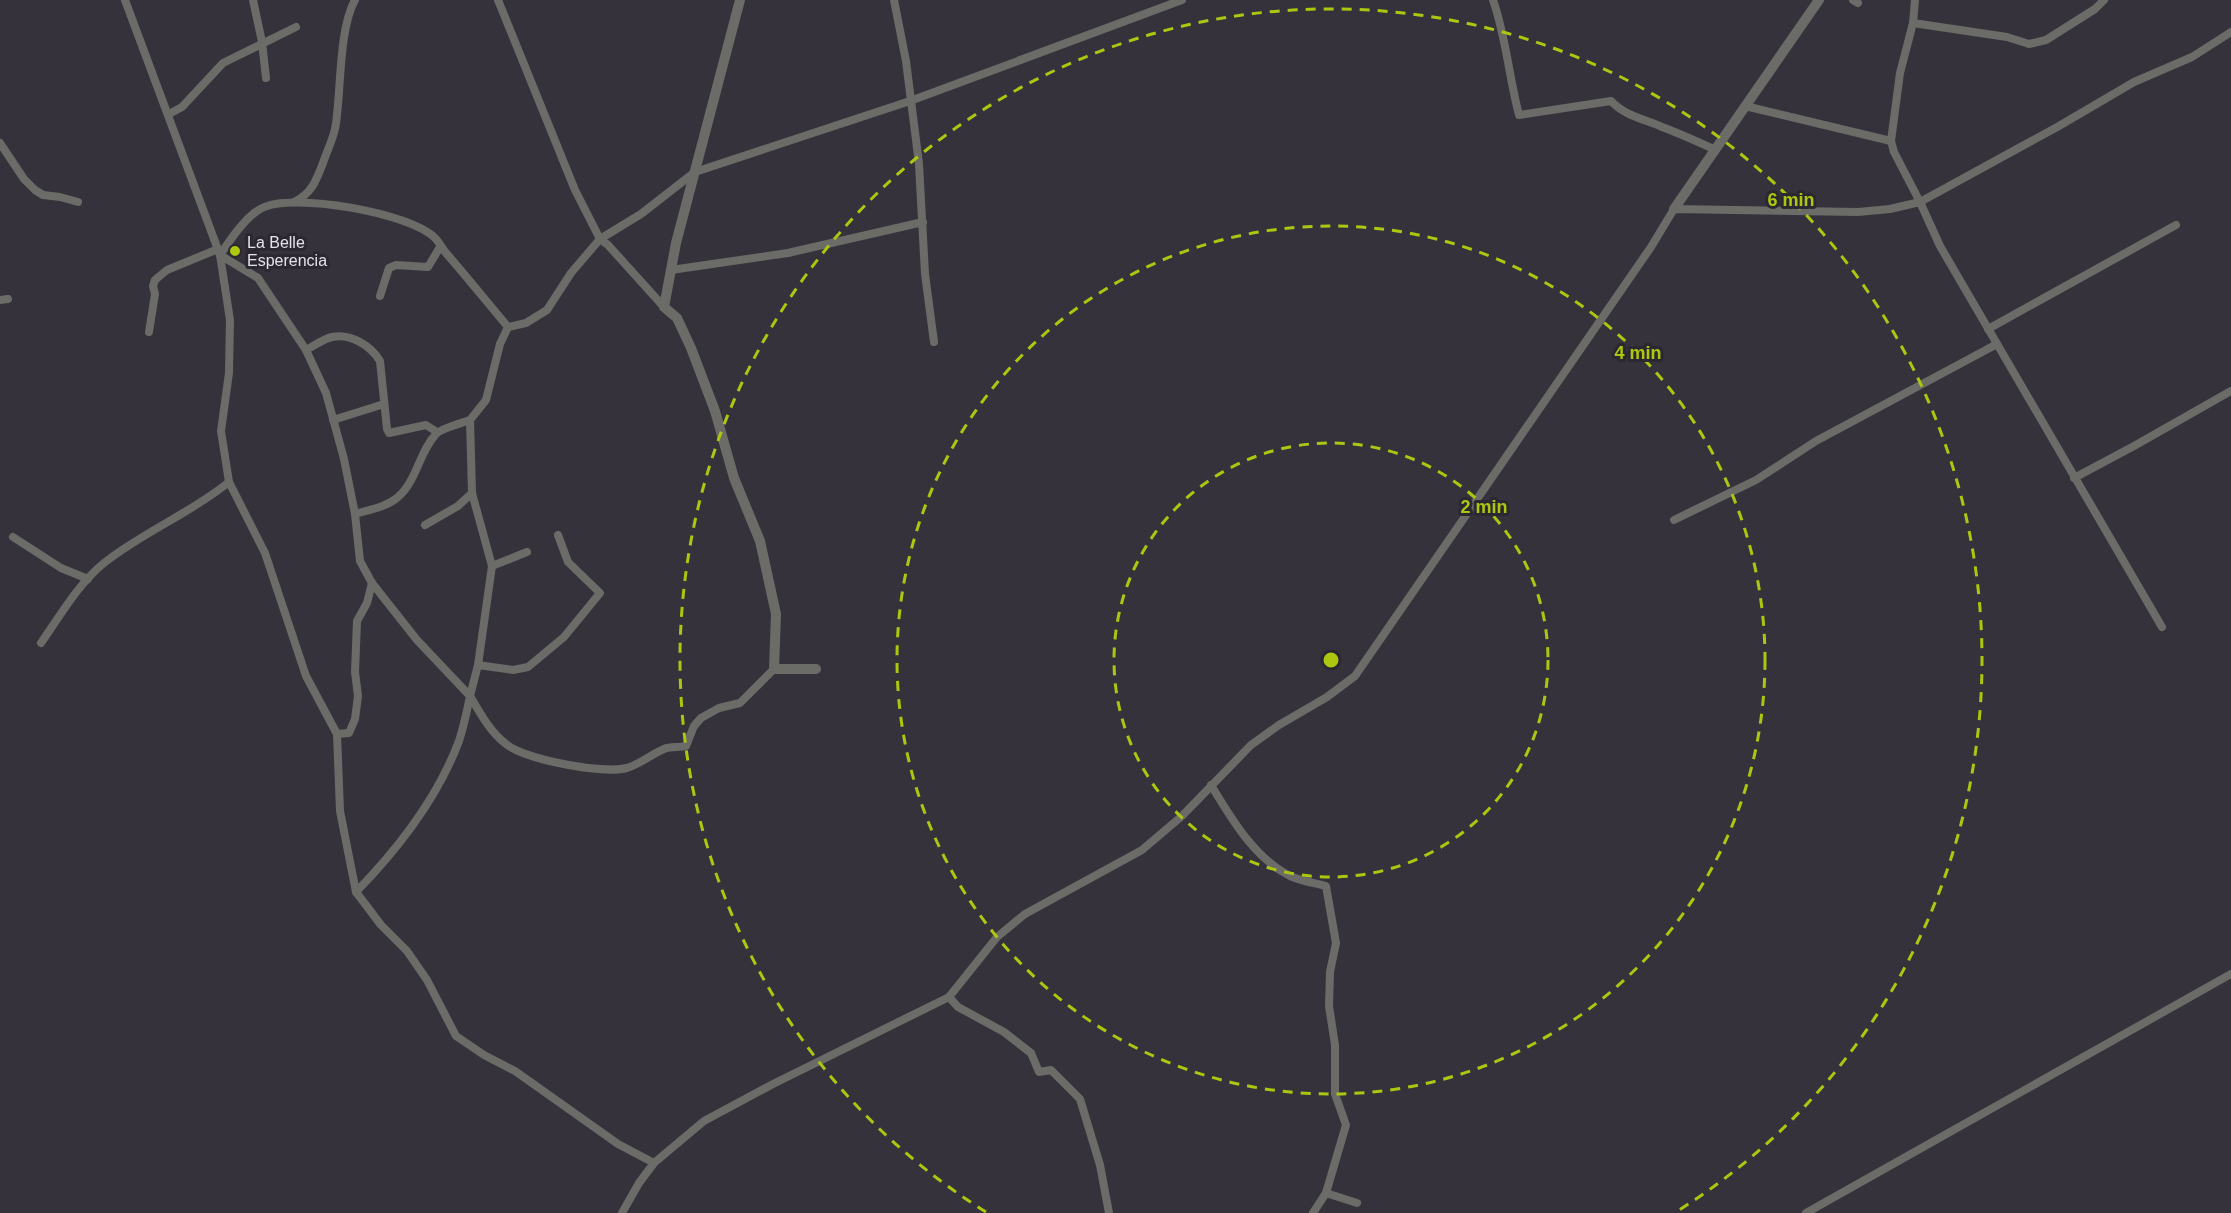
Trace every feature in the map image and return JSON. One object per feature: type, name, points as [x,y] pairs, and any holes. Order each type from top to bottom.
[{"type":"street","points":[[125,0],[219,252],[230,320],[229,373],[221,431],[229,482],[265,553],[306,676],[337,734],[340,811],[356,892],[381,925],[407,951],[427,980],[456,1036],[484,1055],[515,1071],[618,1144],[654,1163]]},
{"type":"street","points":[[253,0],[262,42],[266,78]]},
{"type":"street","points":[[291,203],[305,196],[314,186],[336,126],[339,80],[349,13],[355,0]]},
{"type":"street","points":[[219,252],[258,278],[306,350],[326,393],[344,459],[355,514],[360,561],[372,583],[417,640],[471,696],[487,723],[506,745],[534,758],[585,768],[627,768],[667,747],[686,746],[694,726],[701,718],[719,708],[740,703],[774,669],[776,614],[759,541],[734,478],[715,411],[677,318],[600,239],[575,190],[498,0]]},
{"type":"street","points":[[664,307],[675,243],[740,0]]},
{"type":"street","points":[[894,0],[906,61],[919,164],[925,274],[934,342]]},
{"type":"street","points":[[508,327],[526,323],[547,310],[571,273],[600,239],[641,214],[695,172],[910,101],[1182,0]]},
{"type":"street","points":[[1493,0],[1519,115],[1611,101],[1619,110],[1631,116],[1716,150]]},
{"type":"street","points":[[622,1213],[639,1183],[654,1163],[704,1121],[773,1084],[949,997],[997,937],[1025,914],[1142,849],[1182,816],[1251,745],[1279,724],[1328,697],[1355,676],[1819,0]]},
{"type":"street","points":[[1915,0],[1913,23],[1900,73],[1891,141],[1894,152],[1940,246],[2162,627]]},
{"type":"street","points":[[1913,23],[2007,38],[2029,44],[2046,40],[2095,9],[2104,0]]},
{"type":"street","points":[[169,114],[182,107],[223,63],[296,27]]},
{"type":"street","points":[[1674,209],[1858,212],[1890,209],[1920,202],[2134,82],[2192,57],[2231,32]]},
{"type":"street","points":[[1745,106],[1891,141]]},
{"type":"street","points":[[0,143],[24,179],[35,190],[43,195],[60,196],[78,202]]},
{"type":"street","points":[[149,332],[155,280],[167,270],[219,252],[236,235],[245,220],[264,206],[291,203],[326,204],[362,209],[417,227],[435,238],[440,247],[508,327]]},
{"type":"street","points":[[671,270],[788,252],[923,222]]},
{"type":"street","points":[[1988,329],[2176,225]]},
{"type":"street","points":[[380,296],[389,268],[396,265],[428,267],[440,247]]},
{"type":"street","points":[[355,514],[397,498],[408,486],[422,456],[437,432],[470,420],[486,400],[500,344],[508,327]]},
{"type":"street","points":[[306,350],[332,337],[345,337],[361,342],[374,352],[380,361],[389,433],[426,425],[437,432]]},
{"type":"street","points":[[1674,520],[1756,480],[1816,441],[1997,344]]},
{"type":"street","points":[[2074,478],[2231,391]]},
{"type":"street","points":[[333,420],[384,404]]},
{"type":"street","points":[[356,892],[384,863],[411,827],[440,781],[459,741],[471,696],[478,665],[492,566],[472,493],[470,420]]},
{"type":"street","points":[[41,643],[88,579],[104,563],[175,516],[207,500],[229,482]]},
{"type":"street","points":[[425,525],[458,506],[472,493]]},
{"type":"street","points":[[478,665],[513,670],[528,667],[564,637],[600,593],[568,562],[558,535]]},
{"type":"street","points":[[13,537],[61,568],[88,579]]},
{"type":"street","points":[[492,566],[527,552]]},
{"type":"street","points":[[337,734],[349,733],[355,719],[358,696],[355,672],[357,621],[367,603],[372,583]]},
{"type":"street","points":[[774,669],[816,669]]},
{"type":"street","points":[[1211,785],[1262,857],[1291,876],[1326,886],[1336,944],[1330,972],[1329,1006],[1335,1045],[1335,1094],[1346,1125],[1326,1193],[1313,1213]]},
{"type":"street","points":[[1806,1213],[2231,974]]},
{"type":"street","points":[[949,997],[958,1007],[1004,1032],[1030,1053],[1039,1072],[1051,1070],[1080,1099],[1100,1165],[1109,1213]]},
{"type":"street","points":[[1326,1193],[1357,1203]]},
{"type":"place","name":"La Belle Esperencia","points":[[235,251]]}]
